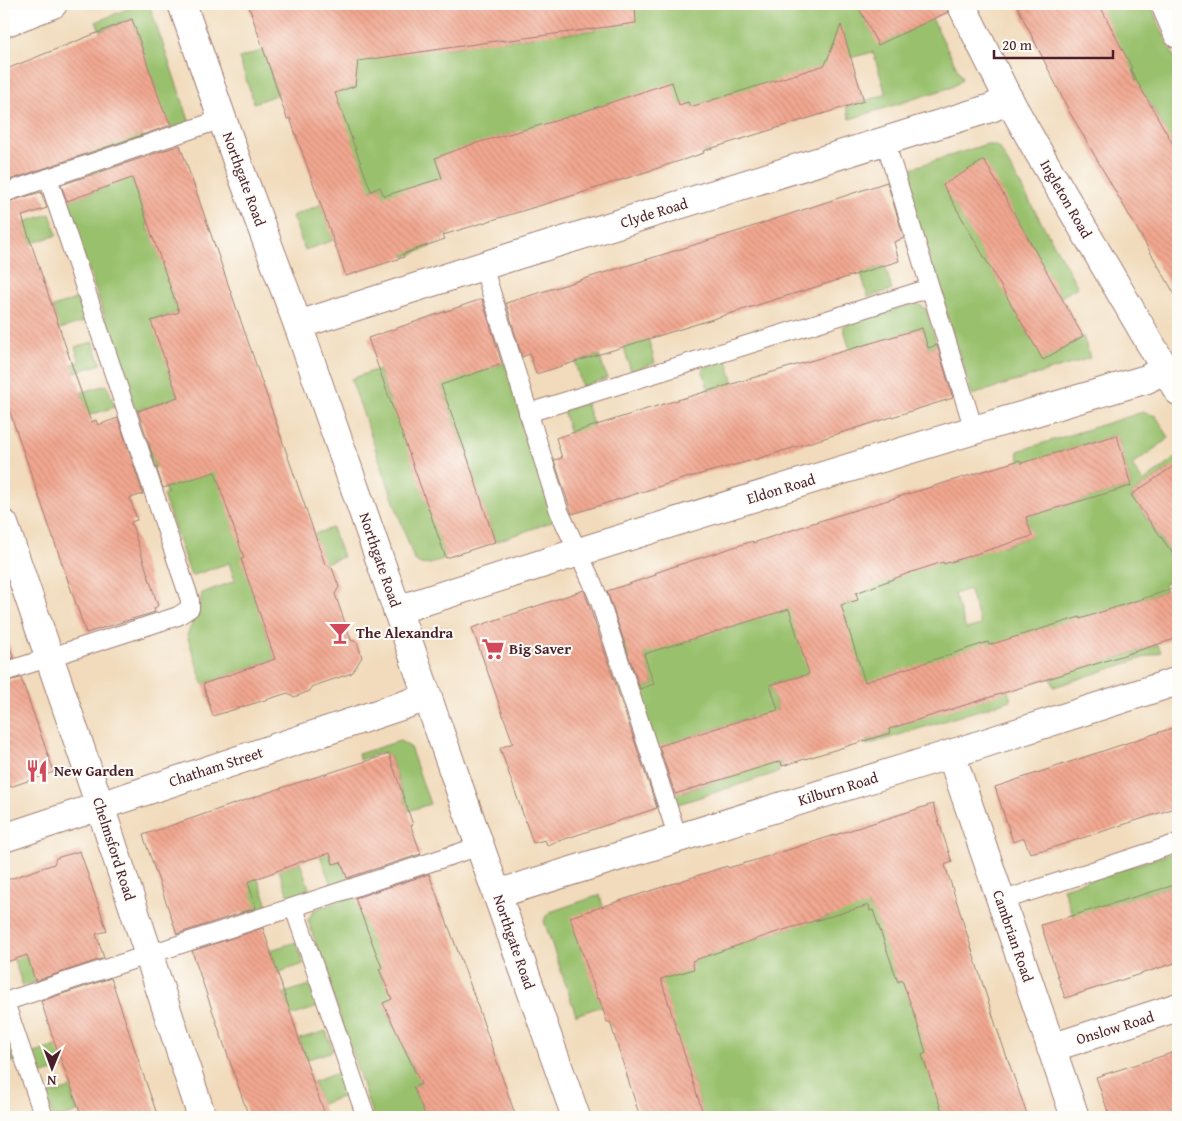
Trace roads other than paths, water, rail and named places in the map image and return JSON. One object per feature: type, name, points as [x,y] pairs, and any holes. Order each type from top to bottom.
[{"type":"street","points":[[4,23],[53,4]]},
{"type":"street","name":"Northgate Road","points":[[182,4],[222,120],[298,326],[576,1117]]},
{"type":"street","name":"Ingleton Road","points":[[961,4],[1036,148],[1171,380]]},
{"type":"street","points":[[1165,4],[1178,34]]},
{"type":"street","name":"Clyde Road","points":[[298,326],[483,266],[991,108],[1009,99]]},
{"type":"street","name":"Eldon Road","points":[[397,610],[974,430],[1147,379],[1171,380]]},
{"type":"street","name":"Chelmsford Road","points":[[4,524],[100,806],[202,1117]]},
{"type":"street","name":"Kilburn Road","points":[[497,894],[951,754],[1178,681]]},
{"type":"street","name":"Chatham Street","points":[[4,838],[428,698]]},
{"type":"street","name":"Cambrian Road","points":[[951,754],[1075,1117]]},
{"type":"street","name":"Onslow Road","points":[[1051,1048],[1178,1008]]},
{"type":"lane","points":[[4,194],[222,120]]},
{"type":"lane","points":[[885,141],[974,430]]},
{"type":"lane","points":[[4,672],[178,616],[190,608],[190,600],[48,178]]},
{"type":"lane","points":[[483,266],[559,511],[599,600],[678,838]]},
{"type":"lane","points":[[528,413],[930,288]]},
{"type":"lane","points":[[1001,901],[1178,843]]},
{"type":"lane","points":[[44,1117],[5,1002],[480,846]]},
{"type":"lane","points":[[294,908],[366,1117]]},
{"type":"place","name":"The Alexandra","points":[[340,633]]},
{"type":"place","name":"Big Saver","points":[[493,649]]},
{"type":"place","name":"New Garden","points":[[37,771]]}]
